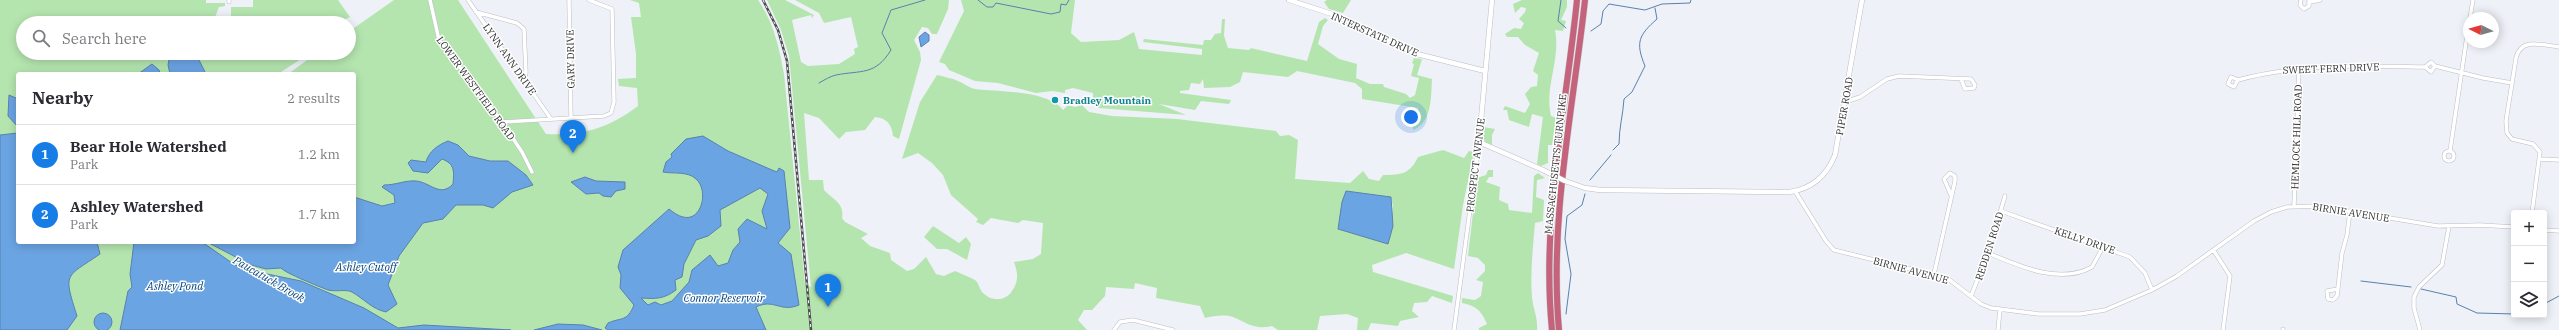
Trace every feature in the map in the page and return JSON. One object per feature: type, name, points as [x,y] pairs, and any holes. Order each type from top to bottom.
[{"type":"highway","name":"MASSACHUSETTS TURNPIKE","points":[[1552,330],[1549,271],[1552,203],[1577,0]]},
{"type":"highway","name":"MASSACHUSETTS TURNPIKE","points":[[1559,330],[1556,264],[1558,215],[1584,0]]},
{"type":"street","name":"LOWER WESTFIELD ROAD","points":[[430,0],[439,40],[502,122],[522,152],[532,172]]},
{"type":"street","name":"LYNN ANN DRIVE","points":[[468,0],[551,120]]},
{"type":"street","name":"GARY DRIVE","points":[[569,0],[572,118]]},
{"type":"street","points":[[502,122],[551,120],[608,115],[614,104],[612,10],[589,0]]},
{"type":"street","name":"INTERSTATE DRIVE","points":[[1289,0],[1332,14],[1417,54],[1485,71]]},
{"type":"street","name":"PROSPECT AVENUE","points":[[1454,330],[1479,142],[1492,0]]},
{"type":"street","name":"PIPER ROAD","points":[[1795,191],[1811,185],[1822,177],[1832,162],[1845,102],[1862,0]]},
{"type":"street","points":[[2301,0],[2300,5],[2303,8],[2308,7],[2309,1],[2320,0]]},
{"type":"street","points":[[2470,12],[2472,0]]},
{"type":"street","points":[[476,12],[517,23],[524,29],[526,73],[524,79]]},
{"type":"street","points":[[2532,210],[2540,159],[2537,147],[2514,140],[2506,131],[2512,83],[2517,54],[2522,46],[2531,43],[2559,47]]},
{"type":"street","points":[[2450,151],[2465,48]]},
{"type":"street","name":"SWEET FERN DRIVE","points":[[2426,67],[2430,62],[2435,66],[2462,73],[2512,83]]},
{"type":"street","name":"SWEET FERN DRIVE","points":[[2238,80],[2268,71],[2299,68],[2426,67],[2431,72],[2435,66]]},
{"type":"street","name":"HEMLOCK HILL ROAD","points":[[2294,206],[2299,68]]},
{"type":"street","points":[[1845,102],[1860,97],[1887,79],[1899,76],[1961,79]]},
{"type":"street","points":[[1479,142],[1565,181],[1592,190],[1795,191]]},
{"type":"street","points":[[2540,159],[2559,160]]},
{"type":"street","points":[[1934,274],[1939,257],[1951,195],[1956,179],[1950,173],[1945,175],[1944,180],[1951,195]]},
{"type":"street","name":"BIRNIE AVENUE","points":[[1795,191],[1826,241],[1834,250],[1934,274],[1953,281],[1984,306],[2046,314],[2089,314],[2105,310],[2152,290],[2214,251],[2254,221],[2271,212],[2294,206],[2317,206],[2422,224],[2511,227]]},
{"type":"street","name":"REDDEN ROAD","points":[[1971,296],[1988,253],[2005,196]]},
{"type":"street","name":"KELLY DRIVE","points":[[2001,211],[2130,257],[2137,262],[2145,273],[2152,290]]},
{"type":"street","points":[[2338,289],[2350,211]]},
{"type":"street","points":[[2420,330],[2414,308],[2414,297],[2419,287],[2442,265],[2449,226]]},
{"type":"street","points":[[2547,230],[2559,231]]},
{"type":"street","points":[[1988,253],[2037,271],[2059,274],[2078,272],[2092,267],[2103,247]]},
{"type":"street","points":[[2214,251],[2230,276],[2223,330]]},
{"type":"street","points":[[1998,330],[2000,309]]},
{"type":"street","points":[[1114,330],[1120,322],[1128,320],[1173,330]]},
{"type":"green space","points":[[0,0],[206,0],[206,3],[225,3],[225,6],[219,7],[216,16],[16,16],[16,60],[183,60],[185,72],[16,72],[16,244],[356,244],[356,72],[291,72],[307,60],[356,60],[356,27],[394,0],[458,0],[546,134],[572,134],[606,125],[617,120],[638,106],[637,88],[619,86],[618,79],[636,78],[636,54],[631,17],[641,17],[639,3],[630,0],[758,0],[772,26],[778,45],[784,74],[805,284],[811,287],[789,56],[781,30],[767,0],[785,0],[814,15],[812,18],[811,15],[792,20],[801,62],[808,66],[839,64],[855,54],[854,49],[858,47],[851,17],[824,23],[819,13],[795,0],[949,0],[948,9],[937,34],[932,34],[928,28],[922,27],[914,40],[920,52],[921,60],[899,139],[893,136],[890,125],[886,121],[875,117],[865,130],[846,132],[839,139],[819,118],[804,113],[809,180],[823,180],[824,190],[840,205],[842,209],[842,218],[845,222],[868,234],[861,238],[870,246],[890,253],[891,260],[907,271],[914,269],[926,257],[936,274],[944,276],[955,271],[975,280],[983,293],[990,298],[999,299],[1006,297],[1016,284],[1017,277],[1014,262],[1033,259],[1041,254],[1043,223],[1023,220],[1018,223],[991,218],[983,225],[976,222],[978,219],[951,195],[943,175],[932,163],[918,153],[902,159],[920,102],[937,75],[956,80],[975,89],[1034,95],[1056,103],[1063,110],[1068,105],[1075,107],[1082,105],[1089,112],[1112,116],[1177,119],[1276,131],[1280,136],[1289,135],[1298,140],[1295,179],[1350,183],[1363,171],[1369,179],[1379,181],[1383,175],[1400,174],[1408,170],[1412,167],[1418,157],[1443,150],[1464,158],[1469,151],[1474,152],[1463,205],[1454,269],[1406,253],[1372,265],[1373,272],[1453,296],[1452,303],[1432,296],[1427,302],[1414,303],[1412,311],[1419,317],[1400,321],[1398,326],[1371,323],[1368,330],[1357,330],[1358,318],[1347,314],[1320,316],[1317,330],[1278,330],[1272,326],[1261,327],[1247,324],[1233,317],[1215,316],[1205,318],[1200,306],[1156,298],[1157,288],[1135,283],[1134,289],[1106,287],[1105,296],[1092,310],[1084,310],[1078,320],[1087,330],[0,330]],"holes":[[[1346,191],[1391,197],[1393,206],[1391,220]]]},
{"type":"green space","points":[[253,0],[338,0],[349,16],[231,16],[231,7],[253,7]]},
{"type":"green space","points":[[961,0],[1075,0],[1071,33],[1081,42],[1119,40],[1134,32],[1139,49],[1202,55],[1202,49],[1143,42],[1144,39],[1203,45],[1204,40],[1211,40],[1215,34],[1221,33],[1222,19],[1225,19],[1224,36],[1228,48],[1249,50],[1251,48],[1307,61],[1319,22],[1325,18],[1328,20],[1323,26],[1318,44],[1339,59],[1357,64],[1356,78],[1370,84],[1383,84],[1384,87],[1406,94],[1410,98],[1415,95],[1419,78],[1411,76],[1414,64],[1412,63],[1414,58],[1422,59],[1417,75],[1432,79],[1431,101],[1424,122],[1413,130],[1413,123],[1417,120],[1418,108],[1362,99],[1362,89],[1355,83],[1297,71],[1288,77],[1243,72],[1240,82],[1230,87],[1204,88],[1203,79],[1200,84],[1191,83],[1189,90],[1180,91],[1180,93],[1231,100],[1229,104],[1201,101],[1195,110],[1159,104],[1186,115],[1099,108],[1093,104],[1093,93],[1073,88],[1065,90],[1065,93],[1052,91],[1036,93],[998,83],[975,81],[949,70],[945,64],[939,62],[964,11]]},
{"type":"green space","points":[[1327,0],[1351,0],[1343,13],[1329,9],[1324,2]]},
{"type":"green space","points":[[1522,0],[1567,0],[1567,7],[1561,20],[1566,21],[1563,31],[1555,30],[1556,52],[1549,105],[1551,116],[1556,118],[1552,145],[1548,145],[1548,163],[1541,166],[1537,164],[1543,117],[1532,114],[1529,127],[1509,120],[1507,110],[1503,110],[1505,106],[1525,113],[1530,104],[1525,94],[1531,87],[1537,86],[1538,75],[1533,71],[1539,53],[1525,45],[1518,37],[1507,37],[1505,34],[1514,28],[1521,29],[1524,23],[1519,19],[1525,12],[1526,8],[1521,7],[1515,13],[1513,4]]},
{"type":"green space","points":[[199,60],[299,60],[281,72],[205,72]]},
{"type":"green space","points":[[1484,127],[1495,129],[1492,135],[1492,146],[1486,143],[1484,139]]},
{"type":"green space","points":[[1488,170],[1493,170],[1493,177],[1489,177],[1486,182],[1500,187],[1499,200],[1508,204],[1509,210],[1532,213],[1534,176],[1538,173],[1545,178],[1537,180],[1536,197],[1544,200],[1543,221],[1535,223],[1531,279],[1537,330],[1479,330],[1479,328],[1487,324],[1483,315],[1478,309],[1462,303],[1462,298],[1475,300],[1481,296],[1483,282],[1476,280],[1485,271],[1485,265],[1478,258],[1468,256],[1477,178],[1486,175]]},
{"type":"green space","points":[[933,226],[959,243],[966,237],[971,244],[967,260],[947,249],[937,249],[924,237]]},
{"type":"water","points":[[925,32],[929,35],[929,41],[921,47],[919,37]]},
{"type":"water","points":[[169,60],[199,60],[205,72],[170,72]]},
{"type":"water","points":[[152,64],[160,72],[141,72]]},
{"type":"water","points":[[9,95],[16,98],[16,125],[8,116]]},
{"type":"water","points":[[16,133],[16,244],[98,244],[100,254],[80,268],[70,278],[70,291],[77,316],[67,330],[0,330],[0,135]]},
{"type":"water","name":"Connor Reservoir","points":[[703,136],[728,151],[777,172],[779,168],[784,171],[790,228],[778,243],[791,254],[799,305],[782,307],[768,304],[756,307],[766,330],[608,330],[605,328],[608,323],[626,317],[634,305],[620,288],[621,275],[618,267],[623,250],[669,209],[679,216],[690,217],[695,215],[702,204],[702,190],[700,184],[693,176],[663,172],[666,162],[672,157],[671,154],[686,139]],"holes":[[[760,188],[768,194],[762,211],[767,229],[747,219],[738,229],[740,242],[733,250],[728,263],[718,266],[710,255],[692,270],[689,282],[672,301],[661,305],[655,302],[648,305],[641,298],[660,298],[676,290],[675,280],[682,277],[684,264],[696,240],[708,236],[721,226],[720,210]]]},
{"type":"water","name":"Ashley Cutoff","points":[[448,141],[458,145],[469,156],[490,161],[508,161],[526,175],[533,185],[512,192],[493,208],[483,205],[456,205],[443,219],[423,223],[399,256],[388,285],[397,304],[386,312],[372,306],[352,292],[328,290],[281,268],[266,269],[251,265],[211,244],[356,244],[356,198],[382,206],[395,203],[394,195],[382,187],[384,185],[416,181],[444,190],[453,184],[453,168],[449,163],[442,159],[428,173],[413,171],[408,163],[411,160],[426,162],[427,158],[434,149]]},
{"type":"water","points":[[585,177],[596,181],[625,182],[625,189],[616,191],[611,197],[603,196],[599,193],[586,194],[571,182]]},
{"type":"water","points":[[1346,191],[1391,197],[1393,226],[1388,244],[1338,229],[1342,202]]},
{"type":"water","name":"Ashley Pond","points":[[134,244],[205,244],[235,265],[255,273],[260,277],[267,274],[301,281],[364,308],[398,328],[424,325],[511,330],[120,330],[128,291],[132,287],[130,274]]},
{"type":"water","points":[[103,313],[109,316],[112,322],[109,328],[103,331],[97,328],[94,322],[97,316]]},
{"type":"water","points":[[558,324],[583,325],[602,330],[534,330]]},
{"type":"waterway","points":[[819,83],[834,76],[860,72],[873,68],[879,64],[891,50],[882,33],[891,10],[925,0]]},
{"type":"waterway","points":[[978,0],[987,7],[993,7],[996,3],[1051,14],[1060,12],[1061,4],[1066,5],[1069,0]]},
{"type":"waterway","points":[[1561,0],[1558,21],[1566,28]]},
{"type":"waterway","points":[[1591,31],[1601,24],[1603,11],[1609,4],[1645,10],[1662,4],[1690,3],[1691,0]]},
{"type":"waterway","points":[[1613,150],[1619,144],[1624,99],[1632,92],[1645,66],[1640,51],[1640,40],[1646,30],[1657,19],[1655,8]]},
{"type":"waterway","points":[[1590,180],[1611,155]]},
{"type":"waterway","points":[[1566,314],[1571,274],[1565,239],[1567,216],[1582,205],[1585,194]]},
{"type":"waterway","points":[[2361,281],[2411,287]]},
{"type":"waterway","points":[[2421,289],[2456,297],[2457,304],[2477,313],[2511,314]]},
{"type":"waterway","points":[[2547,302],[2559,296]]},
{"type":"railway","points":[[763,0],[778,30],[787,61],[811,330]]},
{"type":"place","name":"Bradley Mountain","points":[[1055,100]]},
{"type":"place","name":"Ashley Watershed","points":[[573,153]]},
{"type":"place","name":"Bear Hole Watershed","points":[[828,307]]},
{"type":"water label","name":"Paucatuck Brook","points":[[269,279]]}]
